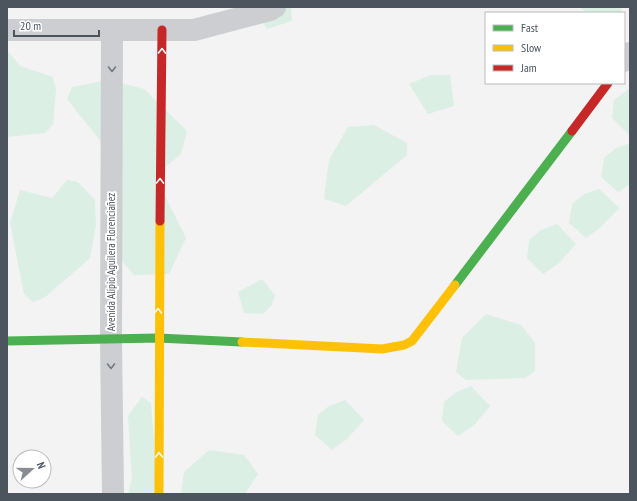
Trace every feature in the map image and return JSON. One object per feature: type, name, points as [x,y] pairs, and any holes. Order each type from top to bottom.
[{"type":"street","points":[[7,30],[194,30],[270,10],[274,7]]},
{"type":"street","name":"Avenida Alipio Aguilera Florenciañez","points":[[112,30],[110,340],[113,494]]},
{"type":"street","points":[[159,494],[158,338],[162,30]]},
{"type":"street","points":[[7,341],[158,338],[382,349],[404,345],[412,341],[607,84]]},
{"type":"green space","points":[[253,7],[291,7],[292,21],[267,29]]},
{"type":"green space","points":[[579,7],[622,7],[620,12],[586,12]]},
{"type":"green space","points":[[7,50],[20,66],[53,77],[56,89],[53,124],[45,133],[7,137]]},
{"type":"green space","points":[[431,75],[450,75],[454,106],[428,114],[409,84]]},
{"type":"green space","points":[[108,80],[144,89],[187,131],[181,154],[155,176],[186,238],[169,274],[134,275],[118,257],[106,148],[67,99],[72,87]]},
{"type":"green space","points":[[630,88],[630,132],[628,134],[612,118],[614,100]]},
{"type":"green space","points":[[374,125],[407,143],[407,155],[346,206],[324,199],[329,160],[348,127]]},
{"type":"green space","points":[[630,143],[630,184],[618,192],[601,177],[604,158],[616,148]]},
{"type":"green space","points":[[67,180],[78,182],[95,200],[96,225],[90,258],[44,298],[33,302],[24,294],[10,223],[20,190],[52,198]]},
{"type":"green space","points":[[599,189],[619,208],[601,227],[586,238],[569,223],[572,204],[584,194]]},
{"type":"green space","points":[[557,224],[576,244],[559,263],[543,274],[527,258],[529,240],[541,230]]},
{"type":"green space","points":[[262,279],[275,295],[272,305],[263,314],[244,313],[238,292]]},
{"type":"green space","points":[[486,314],[521,325],[535,343],[535,371],[525,378],[466,380],[456,372],[462,338]]},
{"type":"green space","points":[[471,386],[490,406],[474,425],[458,436],[442,421],[444,402],[456,392]]},
{"type":"green space","points":[[142,397],[151,403],[158,494],[128,494],[132,478],[128,416]]},
{"type":"green space","points":[[345,400],[364,420],[347,439],[332,450],[315,435],[318,415],[329,406]]},
{"type":"green space","points":[[209,450],[244,455],[258,474],[245,494],[181,494],[184,472]]},
{"type":"traffic: fast","points":[[455,285],[572,131]]},
{"type":"traffic: fast","points":[[7,341],[158,338],[242,342]]},
{"type":"traffic: slow","points":[[159,494],[160,221]]},
{"type":"traffic: slow","points":[[242,342],[382,349],[404,345],[412,341],[455,285]]},
{"type":"traffic: jam","points":[[160,221],[162,30]]},
{"type":"traffic: jam","points":[[572,131],[607,84]]}]
